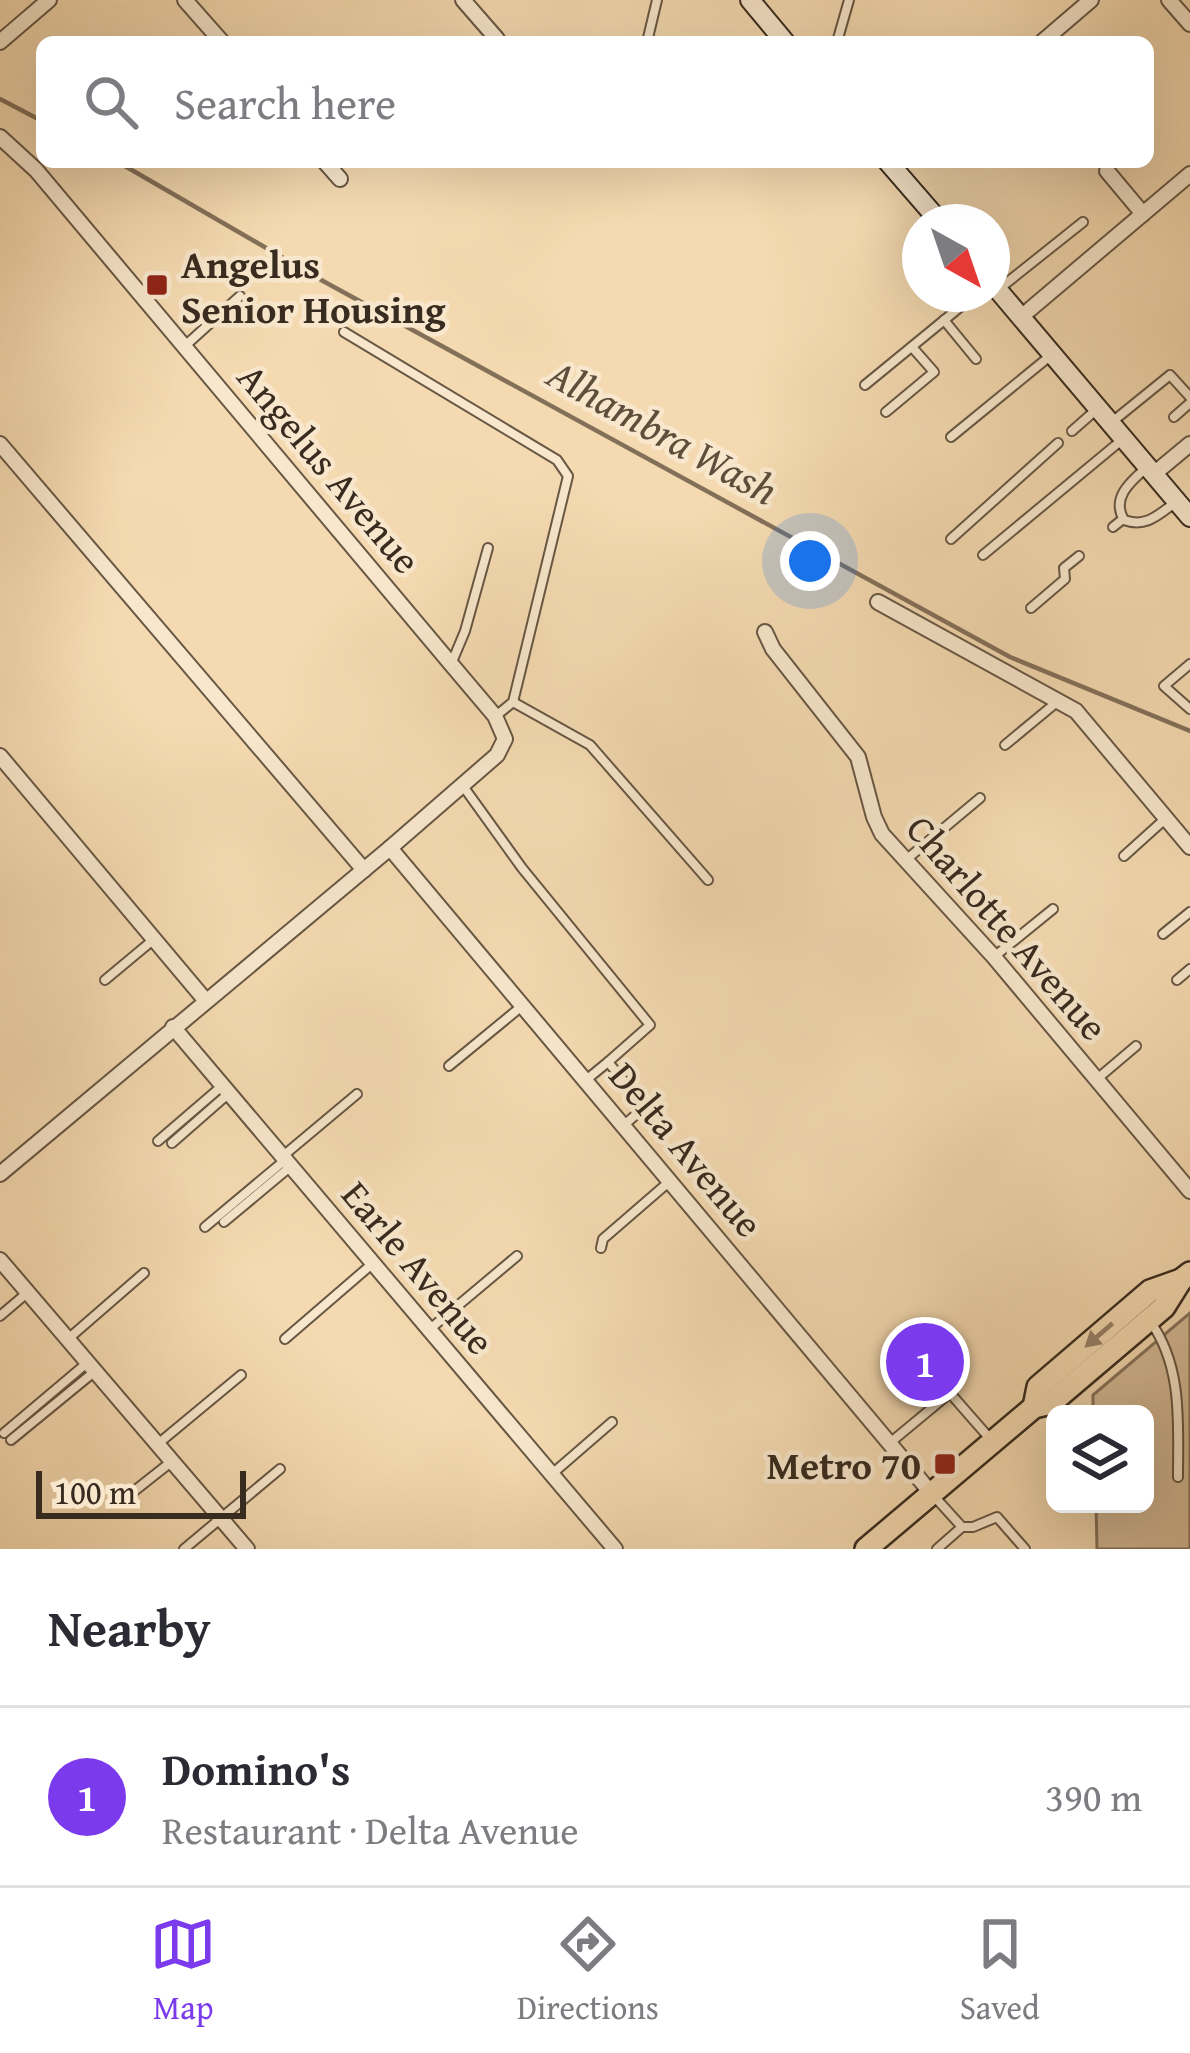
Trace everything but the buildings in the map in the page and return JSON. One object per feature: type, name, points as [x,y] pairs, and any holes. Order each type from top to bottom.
[{"type":"main road","points":[[750,0],[779,36]]},
{"type":"main road","points":[[897,168],[926,204]]},
{"type":"main road","points":[[1010,304],[1184,509]]},
{"type":"main road","points":[[878,1545],[1034,1407],[1051,1403],[1164,1307],[1186,1276]]},
{"type":"main road","points":[[1034,1407],[1038,1387],[1150,1292],[1186,1276]]},
{"type":"street","points":[[1,42],[49,0]]},
{"type":"street","points":[[185,0],[217,36]]},
{"type":"street","points":[[463,0],[494,36]]},
{"type":"street","points":[[1049,36],[1091,0]]},
{"type":"street","points":[[1169,0],[1190,24]]},
{"type":"street","name":"Angelus Avenue","points":[[0,137],[36,170],[495,716],[505,739],[497,755],[463,784]]},
{"type":"street","points":[[330,168],[340,179]]},
{"type":"street","points":[[1107,171],[1143,214]]},
{"type":"street","points":[[1021,317],[1190,174]]},
{"type":"street","points":[[0,444],[364,870]]},
{"type":"street","points":[[1152,469],[1190,444]]},
{"type":"street","points":[[878,602],[1076,711],[1190,847]]},
{"type":"street","name":"Charlotte Avenue","points":[[765,632],[772,650],[858,757],[882,834],[994,957],[1190,1191]]},
{"type":"street","points":[[0,756],[206,1000]]},
{"type":"street","points":[[0,1174],[463,784]]},
{"type":"street","name":"Delta Avenue","points":[[391,848],[932,1494]]},
{"type":"street","name":"Earle Avenue","points":[[173,1027],[610,1547]]},
{"type":"street","points":[[0,1260],[247,1549]]},
{"type":"lane","points":[[648,36],[657,0]]},
{"type":"lane","points":[[838,36],[849,0]]},
{"type":"lane","points":[[1010,275],[1083,222]]},
{"type":"lane","points":[[184,346],[240,296]]},
{"type":"lane","points":[[865,385],[954,312]]},
{"type":"lane","points":[[944,320],[976,359]]},
{"type":"lane","points":[[344,332],[556,460],[568,476],[513,702],[495,716]]},
{"type":"lane","points":[[886,412],[934,372],[912,347]]},
{"type":"lane","points":[[951,437],[1052,355]]},
{"type":"lane","points":[[983,555],[1111,423],[1170,375],[1190,400],[1174,417]]},
{"type":"lane","points":[[1072,431],[1111,423]]},
{"type":"lane","points":[[951,539],[1058,443]]},
{"type":"lane","points":[[1123,519],[1118,507],[1124,490],[1152,469]]},
{"type":"lane","points":[[1123,519],[1139,524],[1184,509]]},
{"type":"lane","points":[[1113,527],[1123,519]]},
{"type":"lane","points":[[451,664],[465,632],[488,548]]},
{"type":"lane","points":[[1031,608],[1065,579],[1064,568],[1078,556]]},
{"type":"lane","points":[[1190,664],[1164,686],[1190,709]]},
{"type":"lane","points":[[1005,745],[1058,701]]},
{"type":"lane","points":[[513,702],[590,745],[708,880]]},
{"type":"lane","points":[[463,784],[521,868],[650,1025],[586,1079]]},
{"type":"lane","points":[[906,860],[980,798]]},
{"type":"lane","points":[[1124,856],[1166,818]]},
{"type":"lane","points":[[994,957],[1053,908]]},
{"type":"lane","points":[[1163,934],[1190,912]]},
{"type":"lane","points":[[105,980],[154,939]]},
{"type":"lane","points":[[1177,980],[1190,969]]},
{"type":"lane","points":[[449,1066],[523,1005]]},
{"type":"lane","points":[[1096,1080],[1136,1046]]},
{"type":"lane","points":[[608,1062],[661,1125]]},
{"type":"lane","points":[[158,1141],[225,1090]]},
{"type":"lane","points":[[172,1143],[225,1090]]},
{"type":"lane","points":[[224,1222],[357,1094]]},
{"type":"lane","points":[[624,1126],[646,1106]]},
{"type":"lane","points":[[205,1227],[286,1161]]},
{"type":"lane","points":[[601,1248],[603,1238],[671,1180]]},
{"type":"lane","points":[[429,1330],[518,1256]]},
{"type":"lane","points":[[284,1340],[373,1263]]},
{"type":"lane","points":[[68,1339],[144,1273]]},
{"type":"lane","points":[[0,1316],[28,1292]]},
{"type":"lane","points":[[1149,1320],[1162,1337],[1176,1376],[1178,1477]]},
{"type":"lane","points":[[8,1436],[92,1366]]},
{"type":"lane","points":[[158,1444],[241,1375]]},
{"type":"lane","points":[[891,1442],[950,1394],[992,1442]]},
{"type":"lane","points":[[552,1474],[612,1422]]},
{"type":"lane","points":[[1178,1433],[1190,1433]]},
{"type":"lane","points":[[133,1492],[172,1461]]},
{"type":"lane","points":[[184,1549],[280,1469]]},
{"type":"lane","points":[[932,1494],[962,1528]]},
{"type":"lane","points":[[937,1549],[962,1528],[997,1517],[1025,1549]]},
{"type":"shaded area","points":[[1190,1313],[1190,1549],[1097,1549],[1096,1513],[1154,1513],[1154,1405],[1093,1405],[1093,1395]]},
{"type":"waterway","name":"Alhambra Wash","points":[[0,99],[36,118]]},
{"type":"waterway","name":"Alhambra Wash","points":[[128,168],[323,281],[1010,657],[1190,731]]},
{"type":"place","name":"Angelus Senior Housing","points":[[157,285]]},
{"type":"place","name":"Domino's","points":[[925,1362]]},
{"type":"place","name":"Metro 70","points":[[945,1464]]}]
